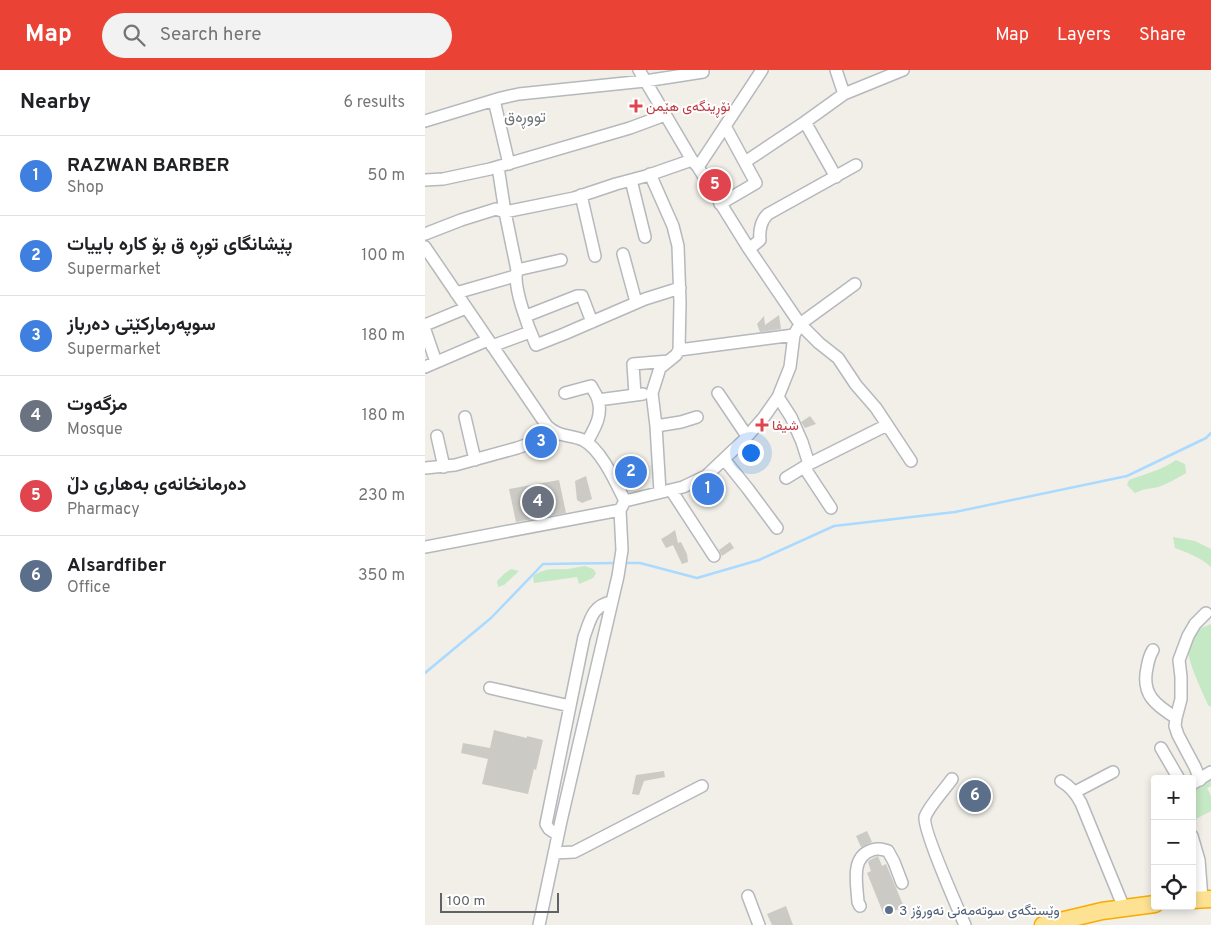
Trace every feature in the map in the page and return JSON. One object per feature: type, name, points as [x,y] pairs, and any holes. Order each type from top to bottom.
[{"type":"highway","points":[[1043,925],[1101,910],[1151,905]]},
{"type":"street","points":[[639,70],[720,204],[800,324],[838,358],[856,385],[876,408],[911,461]]},
{"type":"street","points":[[425,234],[497,209],[505,212],[538,206],[650,174],[695,164],[725,126],[762,70]]},
{"type":"street","points":[[836,70],[844,94]]},
{"type":"street","points":[[745,162],[844,94],[903,70]]},
{"type":"street","points":[[425,121],[519,94],[645,81],[703,72]]},
{"type":"street","points":[[495,100],[503,165],[505,212],[517,273],[519,296],[535,345],[636,302],[680,288]]},
{"type":"street","points":[[425,180],[443,179],[491,169],[630,128],[665,115]]},
{"type":"street","points":[[805,122],[836,177]]},
{"type":"street","points":[[720,204],[757,183],[725,126]]},
{"type":"street","points":[[749,249],[760,240],[759,234],[763,220],[769,214],[856,165]]},
{"type":"street","points":[[650,174],[673,226],[678,246],[680,288],[679,350],[676,355],[660,368],[652,392],[665,491],[714,556]]},
{"type":"street","points":[[631,180],[645,238]]},
{"type":"street","points":[[581,195],[595,256]]},
{"type":"street","points":[[425,246],[547,426],[557,434],[580,439],[587,442],[593,448],[609,470],[623,505],[622,550],[618,576],[539,925]]},
{"type":"street","points":[[623,254],[636,302]]},
{"type":"street","points":[[456,292],[561,260]]},
{"type":"street","points":[[425,547],[623,505],[683,487],[707,476],[764,417],[778,396],[789,368],[794,335],[800,324],[855,284]]},
{"type":"street","points":[[525,316],[577,296],[582,296],[592,322]]},
{"type":"street","points":[[425,325],[466,308]]},
{"type":"street","points":[[425,330],[436,362]]},
{"type":"street","points":[[425,367],[490,343],[530,332]]},
{"type":"street","points":[[679,350],[794,335]]},
{"type":"street","points":[[635,395],[633,364],[669,361]]},
{"type":"street","points":[[565,393],[591,386],[598,400],[599,413],[597,422],[587,442]]},
{"type":"street","points":[[598,400],[652,392]]},
{"type":"street","points":[[718,393],[747,436]]},
{"type":"street","points":[[778,396],[791,417],[802,442],[807,466],[831,508]]},
{"type":"street","points":[[465,417],[475,460]]},
{"type":"street","points":[[656,426],[697,417]]},
{"type":"street","points":[[786,478],[887,424]]},
{"type":"street","points":[[425,468],[444,467],[475,460],[557,434]]},
{"type":"street","points":[[437,436],[444,467]]},
{"type":"street","points":[[724,459],[777,528]]},
{"type":"street","points":[[558,835],[549,829],[546,824],[584,637],[593,613],[599,606],[612,602]]},
{"type":"street","points":[[1196,775],[1195,767],[1178,735],[1175,718],[1181,699],[1179,660],[1195,624],[1206,613]]},
{"type":"street","points":[[1153,650],[1149,655],[1145,676],[1147,691],[1154,702],[1175,718]]},
{"type":"street","points":[[489,688],[569,706]]},
{"type":"street","points":[[1161,748],[1177,775]]},
{"type":"street","points":[[1075,792],[1113,772]]},
{"type":"street","points":[[1196,782],[1211,772]]},
{"type":"street","points":[[952,779],[924,818],[934,849],[965,925]]},
{"type":"street","points":[[1061,781],[1075,792],[1081,803],[1125,908]]},
{"type":"street","points":[[554,853],[580,850],[702,786]]},
{"type":"street","points":[[860,906],[856,875],[858,860],[867,852],[876,849],[888,850],[901,883]]},
{"type":"street","points":[[1196,850],[1199,860],[1202,899]]},
{"type":"street","points":[[748,896],[759,925]]},
{"type":"green space","points":[[1176,460],[1185,464],[1186,473],[1169,483],[1135,493],[1127,485],[1129,480],[1159,469]]},
{"type":"green space","points":[[1173,537],[1195,541],[1211,549],[1211,567],[1198,558],[1175,548]]},
{"type":"green space","points":[[585,566],[593,569],[596,573],[593,578],[579,584],[577,577],[534,583],[533,576],[542,571]]},
{"type":"green space","points":[[511,569],[519,571],[504,585],[498,587],[497,581]]},
{"type":"green space","points":[[1211,624],[1211,707],[1208,705],[1193,671],[1185,635]]},
{"type":"green space","points":[[1211,776],[1211,786],[1207,788],[1211,796],[1211,811],[1196,819],[1196,785]]},
{"type":"building","points":[[779,315],[781,329],[760,332],[757,324],[764,316],[765,325]]},
{"type":"building","points":[[810,416],[816,424],[805,428],[801,422]]},
{"type":"building","points":[[634,465],[639,486],[623,468]]},
{"type":"building","points":[[586,476],[592,499],[582,503],[577,500],[575,481]]},
{"type":"building","points":[[559,480],[566,513],[516,522],[509,489]]},
{"type":"building","points":[[675,530],[678,543],[681,542],[687,554],[688,562],[682,564],[673,545],[666,548],[661,539]]},
{"type":"building","points":[[730,542],[734,548],[722,556],[719,550]]},
{"type":"building","points":[[494,730],[543,740],[528,794],[482,784],[488,759],[461,753],[463,743],[490,748]]},
{"type":"building","points":[[664,771],[665,777],[644,781],[639,795],[632,794],[636,775]]},
{"type":"building","points":[[867,831],[872,842],[861,847],[856,836]]},
{"type":"building","points":[[878,856],[882,866],[886,864],[904,907],[884,915],[867,873],[871,871],[868,862]]},
{"type":"building","points":[[786,906],[793,925],[772,925],[767,914]]},
{"type":"waterway","points":[[624,563],[640,563],[697,578],[759,560],[834,526],[955,512],[1127,476],[1206,438],[1211,433]]},
{"type":"waterway","points":[[425,673],[491,618],[543,564],[616,563]]},
{"type":"place","name":"نۆڕینگەی هێمن","points":[[636,106]]},
{"type":"place","name":"دەرمانخانەی بەهاری دڵ","points":[[715,185]]},
{"type":"place","name":"شیفا","points":[[762,425]]},
{"type":"place","name":"سوپەرمارکێتی دەرباز","points":[[541,442]]},
{"type":"place","name":"پێشانگای توڕه ق بۆ کاره باییات","points":[[631,472]]},
{"type":"place","name":"RAZWAN BARBER","points":[[708,489]]},
{"type":"place","name":"مزگه‌وت","points":[[538,502]]},
{"type":"place","name":"Alsardfiber","points":[[975,796]]},
{"type":"place","name":"وێستگەی سوتەمەنی نەورۆز 3","points":[[889,910]]},
{"type":"district","name":"تووڕەق","points":[[525,116]]}]
